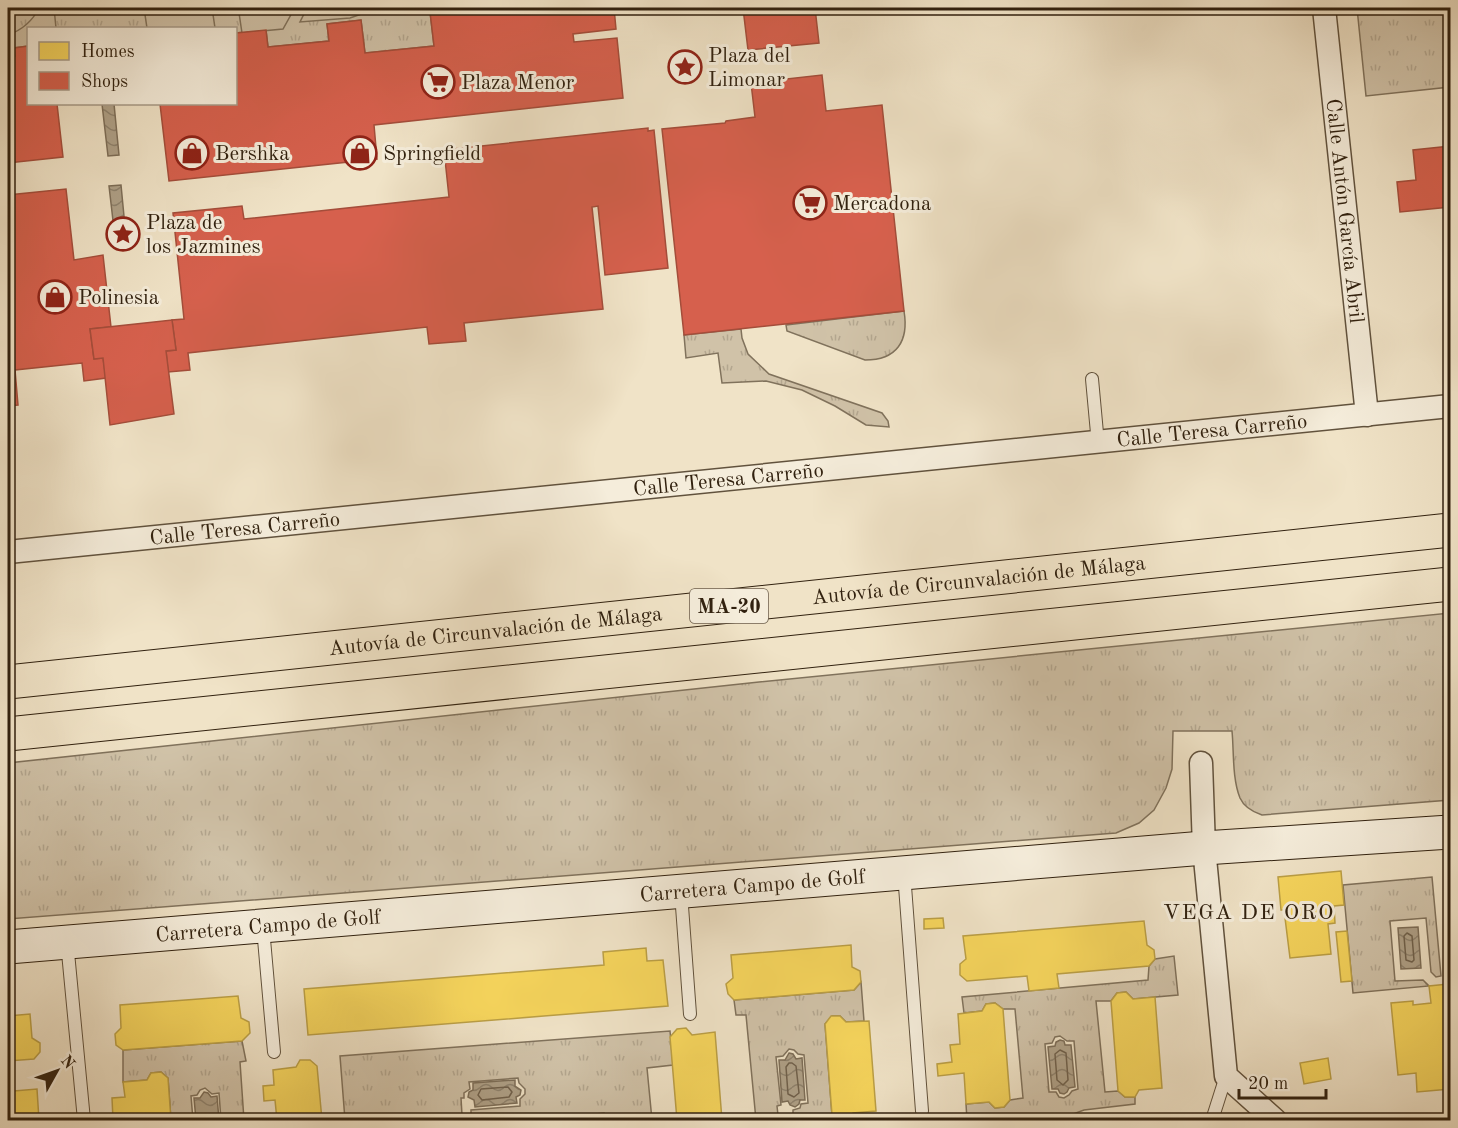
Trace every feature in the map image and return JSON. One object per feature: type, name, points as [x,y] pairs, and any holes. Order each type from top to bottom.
[{"type":"highway","name":"Autovía de Circunvalación de Málaga","points":[[8,682],[1450,530]]},
{"type":"highway","points":[[8,734],[1450,584]]},
{"type":"street","name":"Calle Antón García Abril","points":[[1324,8],[1367,415]]},
{"type":"street","name":"Calle Teresa Carreño","points":[[8,552],[1098,444],[1450,406]]},
{"type":"street","points":[[1201,763],[1204,848],[1226,1076],[1275,1120]]},
{"type":"street","name":"Carretera Campo de Golf","points":[[8,947],[1204,848],[1450,832]]},
{"type":"lane","points":[[1092,379],[1098,444]]},
{"type":"lane","points":[[904,873],[922,1111]]},
{"type":"lane","points":[[681,891],[690,1014]]},
{"type":"lane","points":[[263,925],[274,1052]]},
{"type":"lane","points":[[67,941],[84,1120]]},
{"type":"lane","points":[[1212,1120],[1226,1076]]},
{"type":"green space","points":[[8,8],[472,8],[430,12],[434,46],[365,53],[361,20],[327,24],[329,41],[268,47],[266,30],[237,33],[237,27],[27,27],[27,46],[15,48],[15,56],[8,57]]},
{"type":"green space","points":[[39,8],[54,8],[56,27],[27,27],[27,46],[14,48],[15,56],[8,57],[8,35],[18,31]]},
{"type":"green space","points":[[144,8],[212,8],[215,27],[147,27]]},
{"type":"green space","points":[[229,8],[291,8],[293,11],[283,29],[242,33],[239,13]]},
{"type":"green space","points":[[307,8],[379,8],[350,18],[300,22]]},
{"type":"green space","points":[[1357,8],[1450,8],[1450,87],[1366,96]]},
{"type":"green space","points":[[904,311],[905,331],[898,347],[885,357],[876,359],[865,360],[787,331],[786,325]]},
{"type":"green space","points":[[741,329],[748,354],[769,374],[882,413],[889,427],[866,425],[802,390],[766,381],[722,383],[718,353],[686,358],[684,335]]},
{"type":"green space","points":[[1450,613],[1450,800],[1262,815],[1244,804],[1237,790],[1232,731],[1173,731],[1172,769],[1166,788],[1154,810],[1139,823],[1116,833],[8,919],[8,763],[759,682]]},
{"type":"green space","points":[[1432,877],[1441,976],[1436,977],[1431,972],[1426,918],[1390,921],[1395,981],[1423,980],[1429,986],[1353,993],[1343,885]]},
{"type":"green space","points":[[1174,956],[1178,995],[1133,999],[1126,992],[1117,993],[1111,1001],[1096,1001],[1105,1092],[1118,1091],[1125,1097],[1135,1097],[1135,1104],[1084,1110],[1057,1120],[1043,1120],[1035,1114],[967,1120],[966,1104],[989,1102],[995,1108],[1004,1107],[1010,1100],[1023,1098],[1015,1009],[1003,1009],[995,1003],[986,1004],[982,1011],[964,1013],[962,997],[1148,980],[1149,966],[1155,959]],"holes":[[[1060,1036],[1067,1041],[1074,1041],[1078,1089],[1064,1098],[1059,1097],[1056,1092],[1049,1092],[1045,1044],[1052,1043],[1055,1037]]]},
{"type":"green space","points":[[861,982],[864,1021],[846,1022],[840,1016],[832,1016],[825,1024],[832,1115],[839,1120],[756,1120],[746,1015],[736,1015],[734,1000],[854,990]],"holes":[[[789,1049],[804,1055],[808,1103],[801,1104],[800,1108],[793,1110],[793,1114],[778,1115],[777,1106],[781,1105],[776,1057],[783,1056]]]},
{"type":"green space","points":[[670,1031],[673,1065],[647,1068],[652,1120],[605,1120],[604,1113],[567,1117],[567,1120],[345,1120],[340,1056]],"holes":[[[518,1078],[519,1083],[525,1089],[525,1094],[520,1099],[520,1106],[471,1110],[471,1115],[462,1115],[461,1098],[464,1098],[464,1093],[470,1089],[469,1082]]]},
{"type":"green space","points":[[242,1041],[246,1061],[240,1062],[244,1120],[221,1120],[219,1093],[212,1094],[205,1088],[197,1095],[191,1096],[193,1120],[171,1120],[168,1078],[161,1072],[151,1073],[147,1080],[123,1082],[123,1050]]},
{"type":"water","points":[[102,105],[114,105],[119,155],[108,156]]},
{"type":"water","points":[[121,185],[126,237],[115,238],[109,186]]},
{"type":"water","points":[[1418,927],[1421,968],[1401,969],[1398,928]]},
{"type":"water","points":[[1060,1040],[1064,1041],[1065,1045],[1071,1045],[1075,1087],[1069,1088],[1064,1094],[1058,1089],[1052,1089],[1048,1047],[1055,1046]]},
{"type":"water","points":[[789,1053],[793,1054],[796,1059],[802,1058],[805,1100],[800,1100],[795,1107],[788,1101],[782,1102],[779,1060],[785,1060]]},
{"type":"water","points":[[515,1080],[515,1086],[521,1090],[520,1095],[516,1097],[517,1103],[475,1107],[474,1100],[468,1097],[469,1092],[473,1090],[473,1083]]},
{"type":"water","points":[[204,1092],[211,1097],[217,1096],[219,1120],[196,1120],[194,1098],[200,1098]]},
{"type":"building: Homes","points":[[1341,871],[1344,905],[1334,906],[1335,923],[1328,924],[1331,954],[1290,958],[1284,910],[1281,910],[1278,877]]},
{"type":"building: Homes","points":[[943,918],[944,928],[924,929],[924,919]]},
{"type":"building: Homes","points":[[1144,921],[1147,945],[1154,950],[1155,959],[1149,966],[1057,974],[1059,988],[1029,991],[1027,976],[967,981],[960,975],[960,964],[966,959],[963,936]]},
{"type":"building: Homes","points":[[1347,931],[1352,981],[1341,982],[1336,932]]},
{"type":"building: Homes","points":[[851,945],[852,967],[860,971],[861,982],[854,990],[734,1000],[728,994],[726,984],[733,978],[731,955]]},
{"type":"building: Homes","points":[[646,948],[647,961],[663,960],[668,1006],[308,1035],[304,989],[604,965],[603,952]]},
{"type":"building: Homes","points":[[1448,984],[1450,1089],[1417,1092],[1416,1073],[1398,1075],[1391,1003],[1413,1001],[1413,1005],[1431,1003],[1429,986]]},
{"type":"building: Homes","points":[[1126,992],[1133,999],[1155,997],[1162,1088],[1139,1090],[1135,1097],[1125,1097],[1118,1091],[1111,1001],[1117,993]]},
{"type":"building: Homes","points":[[238,996],[241,1018],[249,1022],[250,1033],[242,1041],[123,1050],[116,1045],[115,1034],[121,1028],[120,1005]]},
{"type":"building: Homes","points":[[995,1003],[1003,1009],[1010,1100],[1004,1107],[995,1108],[989,1102],[966,1104],[964,1073],[938,1076],[937,1064],[952,1062],[950,1045],[960,1044],[958,1014],[982,1011],[986,1004]]},
{"type":"building: Homes","points":[[30,1014],[32,1038],[40,1043],[40,1052],[34,1059],[8,1061],[8,1016]]},
{"type":"building: Homes","points":[[831,1016],[840,1016],[846,1022],[869,1021],[876,1111],[853,1113],[849,1120],[839,1120],[832,1115],[825,1024]]},
{"type":"building: Homes","points":[[686,1028],[692,1035],[715,1032],[722,1120],[677,1120],[670,1037],[677,1029]]},
{"type":"building: Homes","points":[[1328,1058],[1331,1079],[1304,1084],[1300,1063]]},
{"type":"building: Homes","points":[[300,1060],[310,1060],[317,1066],[322,1120],[277,1120],[275,1100],[264,1101],[263,1086],[274,1085],[273,1070],[296,1067]]},
{"type":"building: Homes","points":[[161,1072],[168,1078],[171,1120],[113,1120],[112,1098],[125,1097],[123,1082],[147,1080],[151,1073]]},
{"type":"building: Homes","points":[[8,1084],[14,1091],[37,1089],[39,1120],[8,1120]]},
{"type":"building: Shops","points":[[472,8],[614,8],[616,29],[573,34],[574,42],[617,38],[623,98],[374,125],[377,159],[169,181],[160,105],[237,105],[237,33],[266,30],[268,47],[329,41],[327,24],[361,20],[365,53],[434,46],[430,12]]},
{"type":"building: Shops","points":[[743,8],[815,8],[819,43],[748,50]]},
{"type":"building: Shops","points":[[27,46],[27,105],[57,105],[63,157],[8,163],[8,57],[15,56],[14,48]]},
{"type":"building: Shops","points":[[822,75],[826,111],[882,105],[904,311],[684,335],[662,129],[725,123],[755,117],[751,83]]},
{"type":"building: Shops","points":[[648,128],[648,131],[654,130],[668,268],[605,275],[598,206],[592,207],[603,309],[464,323],[466,341],[429,344],[427,327],[188,353],[190,370],[168,372],[166,351],[176,350],[172,320],[184,319],[173,213],[242,206],[244,219],[449,197],[444,150]]},
{"type":"building: Shops","points":[[1450,146],[1450,207],[1400,212],[1397,182],[1416,180],[1413,150]]},
{"type":"building: Shops","points":[[66,189],[74,260],[103,255],[111,327],[90,329],[94,359],[103,358],[106,378],[84,381],[82,363],[15,370],[18,405],[8,406],[8,195]]},
{"type":"building: Shops","points":[[172,320],[176,350],[166,351],[174,414],[110,425],[103,358],[94,359],[90,329]]},
{"type":"place","name":"Plaza del Limonar","points":[[685,67]]},
{"type":"place","name":"Plaza Menor","points":[[438,82]]},
{"type":"place","name":"Bershka","points":[[192,153]]},
{"type":"place","name":"Springfield","points":[[360,153]]},
{"type":"place","name":"Mercadona","points":[[810,203]]},
{"type":"place","name":"Plaza de los Jazmines","points":[[123,234]]},
{"type":"place","name":"Polinesia","points":[[55,297]]},
{"type":"district","name":"VEGA DE ORO","points":[[1249,911]]}]
